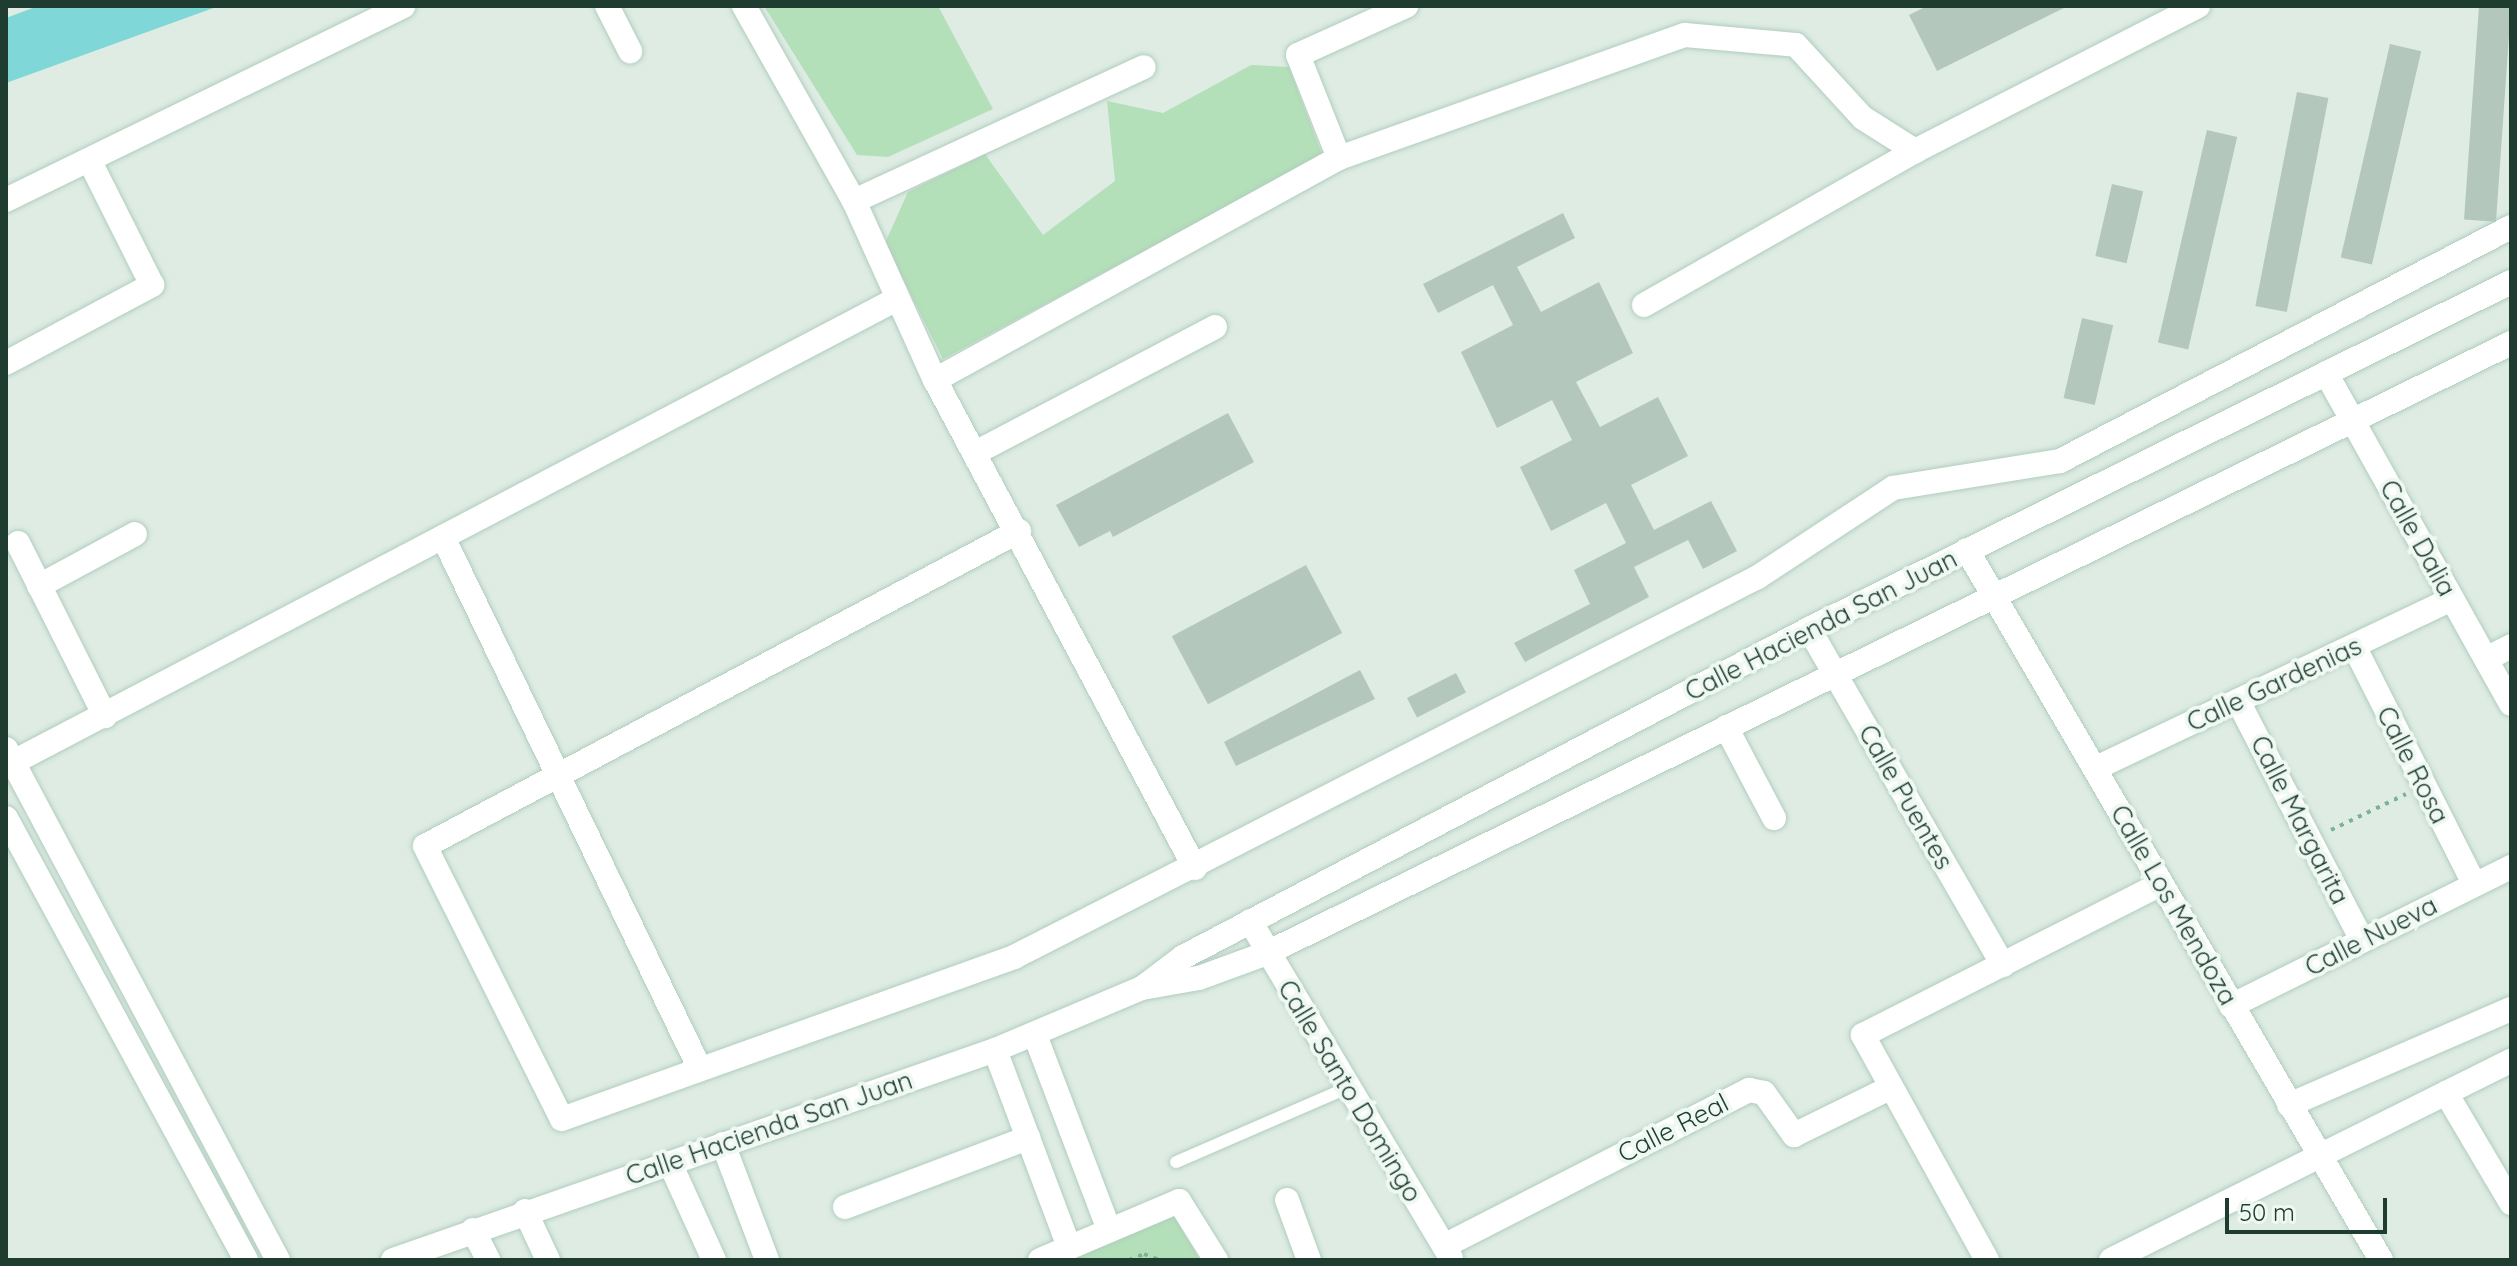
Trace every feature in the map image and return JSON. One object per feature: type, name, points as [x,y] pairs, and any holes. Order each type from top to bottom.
[{"type":"street","points":[[6,200],[403,6]]},
{"type":"street","points":[[607,6],[630,51]]},
{"type":"street","points":[[744,6],[854,201],[935,380],[1019,531],[1195,868]]},
{"type":"street","points":[[1339,158],[1298,55],[1406,6]]},
{"type":"street","points":[[1644,305],[1915,151],[2198,6]]},
{"type":"street","points":[[935,380],[1339,158],[1685,35],[1796,45],[1863,118],[1915,151]]},
{"type":"street","points":[[854,201],[1144,67]]},
{"type":"street","points":[[6,363],[152,285],[89,160]]},
{"type":"street","points":[[1019,531],[560,779],[425,846],[562,1119],[1014,957],[1195,868],[1758,577],[1893,488],[2060,461],[2511,227]]},
{"type":"street","name":"Calle Hacienda San Juan","points":[[393,1260],[525,1211],[995,1050],[1142,988],[1250,921],[1809,629],[2511,282]]},
{"type":"street","points":[[278,1260],[8,759],[105,716],[897,299]]},
{"type":"street","points":[[975,453],[1215,327]]},
{"type":"street","name":"Calle Hacienda San Juan","points":[[1142,988],[1199,978],[1267,953],[2511,343]]},
{"type":"street","name":"Calle Dalia","points":[[2326,373],[2511,704]]},
{"type":"street","points":[[39,586],[135,534]]},
{"type":"street","points":[[443,537],[700,1069]]},
{"type":"street","points":[[18,543],[105,716]]},
{"type":"street","name":"Calle Los Mendoza","points":[[1967,550],[2381,1260]]},
{"type":"street","name":"Calle Gardenias","points":[[2096,768],[2452,599]]},
{"type":"street","name":"Calle Puentes","points":[[1809,629],[2003,965]]},
{"type":"street","name":"Calle Rosa","points":[[2354,646],[2474,884]]},
{"type":"street","points":[[2486,659],[2511,646]]},
{"type":"street","name":"Calle Margarita","points":[[2238,701],[2362,940]]},
{"type":"street","points":[[1726,727],[1774,818]]},
{"type":"street","points":[[6,818],[246,1260]]},
{"type":"street","name":"Calle Nueva","points":[[2231,1006],[2511,867]]},
{"type":"street","points":[[1987,1260],[1888,1089],[1863,1035],[2161,884]]},
{"type":"street","name":"Calle Santo Domingo","points":[[1250,921],[1448,1253]]},
{"type":"street","points":[[2289,1105],[2511,1009]]},
{"type":"street","points":[[1035,1035],[1109,1230]]},
{"type":"street","points":[[995,1050],[1069,1247]]},
{"type":"street","points":[[2111,1260],[2511,1061]]},
{"type":"street","name":"Calle Real","points":[[1448,1253],[1749,1090],[1764,1093],[1794,1135],[1888,1089]]},
{"type":"street","points":[[2446,1093],[2511,1203]]},
{"type":"street","points":[[845,1207],[1028,1138]]},
{"type":"street","points":[[723,1144],[767,1260]]},
{"type":"street","points":[[670,1163],[714,1260]]},
{"type":"street","points":[[1287,1200],[1309,1260]]},
{"type":"street","points":[[1040,1260],[1179,1201],[1216,1260]]},
{"type":"street","points":[[525,1211],[548,1260]]},
{"type":"street","points":[[473,1230],[488,1260]]},
{"type":"lane","points":[[1176,1162],[1349,1087]]},
{"type":"path","points":[[2310,840],[2422,786]]},
{"type":"path","points":[[1129,1260],[1144,1254],[1160,1260]]},
{"type":"green space","points":[[764,6],[938,6],[993,109],[888,157],[857,155]]},
{"type":"green space","points":[[1251,65],[1289,67],[1322,155],[943,359],[885,243],[908,192],[985,154],[1043,235],[1115,181],[1107,101],[1163,113]]},
{"type":"green space","points":[[1173,1215],[1200,1260],[1063,1260]]},
{"type":"water","points":[[38,6],[219,6],[6,83],[6,18]]},
{"type":"building","points":[[1927,6],[2068,6],[1937,71],[1909,15]]},
{"type":"building","points":[[2479,6],[2511,8],[2496,222],[2464,219]]},
{"type":"building","points":[[2390,44],[2421,51],[2372,265],[2341,257]]},
{"type":"building","points":[[2297,92],[2328,98],[2287,312],[2255,306]]},
{"type":"building","points":[[2207,130],[2237,137],[2188,349],[2158,342]]},
{"type":"building","points":[[2112,184],[2143,191],[2127,263],[2095,256]]},
{"type":"building","points":[[1563,213],[1575,238],[1517,267],[1541,312],[1599,282],[1633,353],[1576,382],[1600,427],[1658,397],[1688,456],[1631,485],[1654,530],[1711,501],[1737,551],[1703,569],[1688,540],[1634,567],[1649,597],[1525,662],[1514,643],[1590,604],[1574,570],[1626,543],[1606,503],[1551,531],[1520,467],[1572,440],[1552,400],[1497,428],[1461,352],[1513,325],[1493,285],[1438,313],[1423,284]]},
{"type":"building","points":[[2082,318],[2113,325],[2095,405],[2064,398]]},
{"type":"building","points":[[1228,413],[1254,462],[1113,537],[1110,531],[1079,547],[1056,505]]},
{"type":"building","points":[[1306,565],[1342,633],[1208,704],[1172,636]]},
{"type":"building","points":[[1360,670],[1375,699],[1236,766],[1224,742]]},
{"type":"building","points":[[1456,673],[1466,693],[1417,718],[1407,698]]}]
